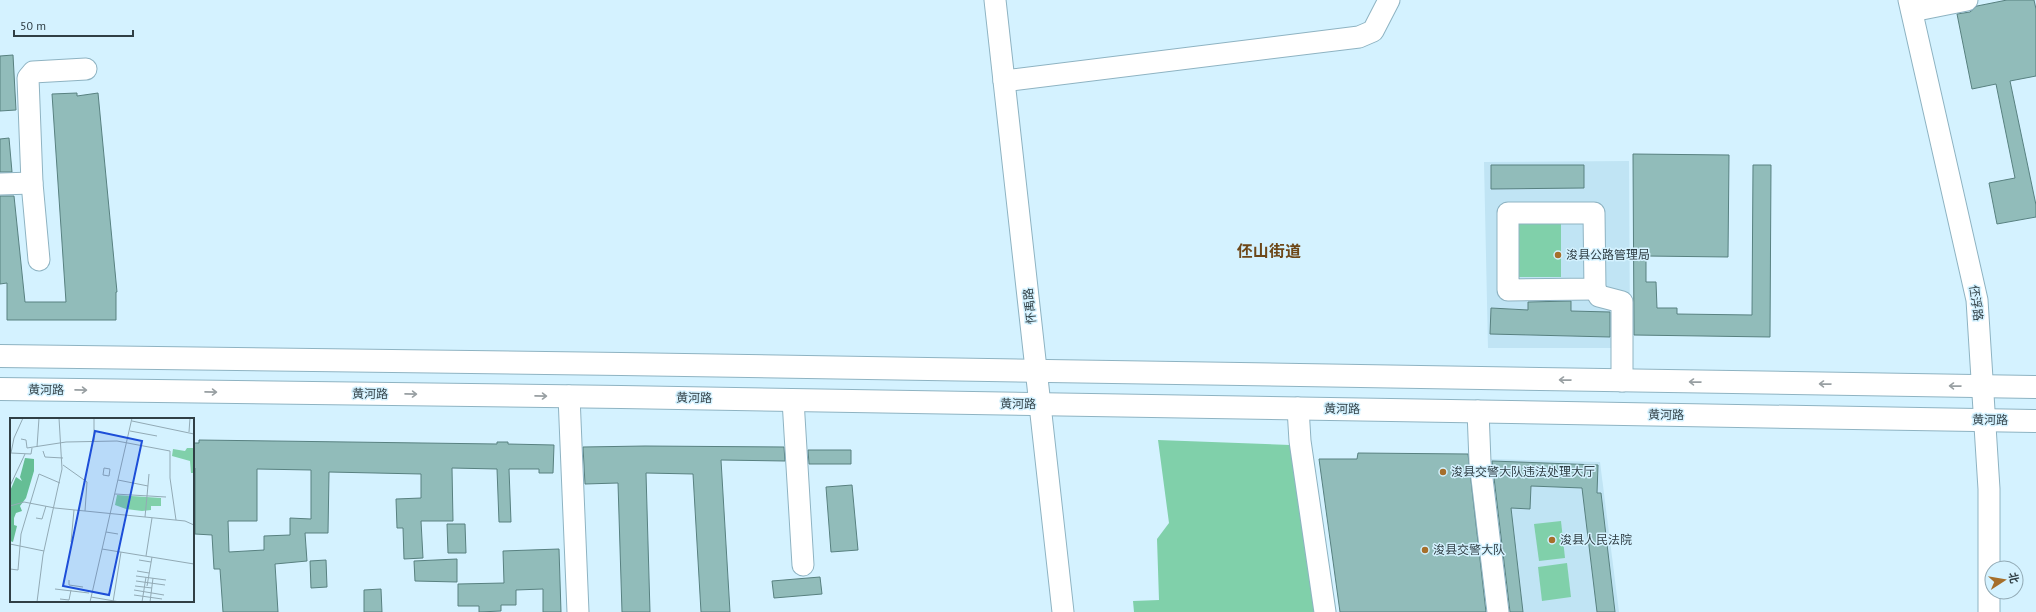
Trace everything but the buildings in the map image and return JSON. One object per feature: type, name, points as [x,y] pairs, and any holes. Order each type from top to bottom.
[{"type":"main road","points":[[0,356],[2036,387]]},
{"type":"main road","name":"黄河路","points":[[0,389],[569,396],[2036,421]]},
{"type":"street","name":"怀禹路","points":[[995,0],[1063,612]]},
{"type":"street","points":[[1004,81],[1359,36],[1373,31],[1389,0]]},
{"type":"street","points":[[1910,6],[1967,0]]},
{"type":"street","name":"伾浮路","points":[[1910,6],[1977,300],[1989,489],[1989,612]]},
{"type":"street","points":[[39,260],[32,183],[28,78],[33,72],[86,69]]},
{"type":"street","points":[[0,184],[32,183]]},
{"type":"street","points":[[1595,289],[1508,290],[1508,213],[1594,213],[1595,289],[1599,296],[1622,302],[1622,381]]},
{"type":"street","points":[[569,396],[578,612]]},
{"type":"street","points":[[793,400],[803,565]]},
{"type":"street","points":[[1298,408],[1300,441],[1325,612]]},
{"type":"street","points":[[1478,411],[1480,462],[1498,612]]},
{"type":"shaded area","name":"浚县公路管理局","points":[[1629,161],[1630,348],[1488,348],[1484,162]]},
{"type":"shaded area","name":"浚县人民法院","points":[[1490,459],[1600,462],[1619,612],[1504,612],[1486,468]]},
{"type":"green space","points":[[1517,222],[1561,222],[1561,277],[1517,277]]},
{"type":"green space","points":[[1158,440],[1290,445],[1315,612],[1134,612],[1133,601],[1159,600],[1157,539],[1169,523]]},
{"type":"green space","points":[[1561,521],[1565,558],[1539,561],[1534,524]]},
{"type":"green space","points":[[1567,563],[1571,597],[1542,601],[1538,567]]},
{"type":"place","name":"浚县公路管理局","points":[[1558,255]]},
{"type":"place","name":"浚县交警大队违法处理大厅","points":[[1443,472]]},
{"type":"place","name":"浚县人民法院","points":[[1552,540]]},
{"type":"place","name":"浚县交警大队","points":[[1425,550]]},
{"type":"district","name":"伾山街道","points":[[1269,251]]}]
